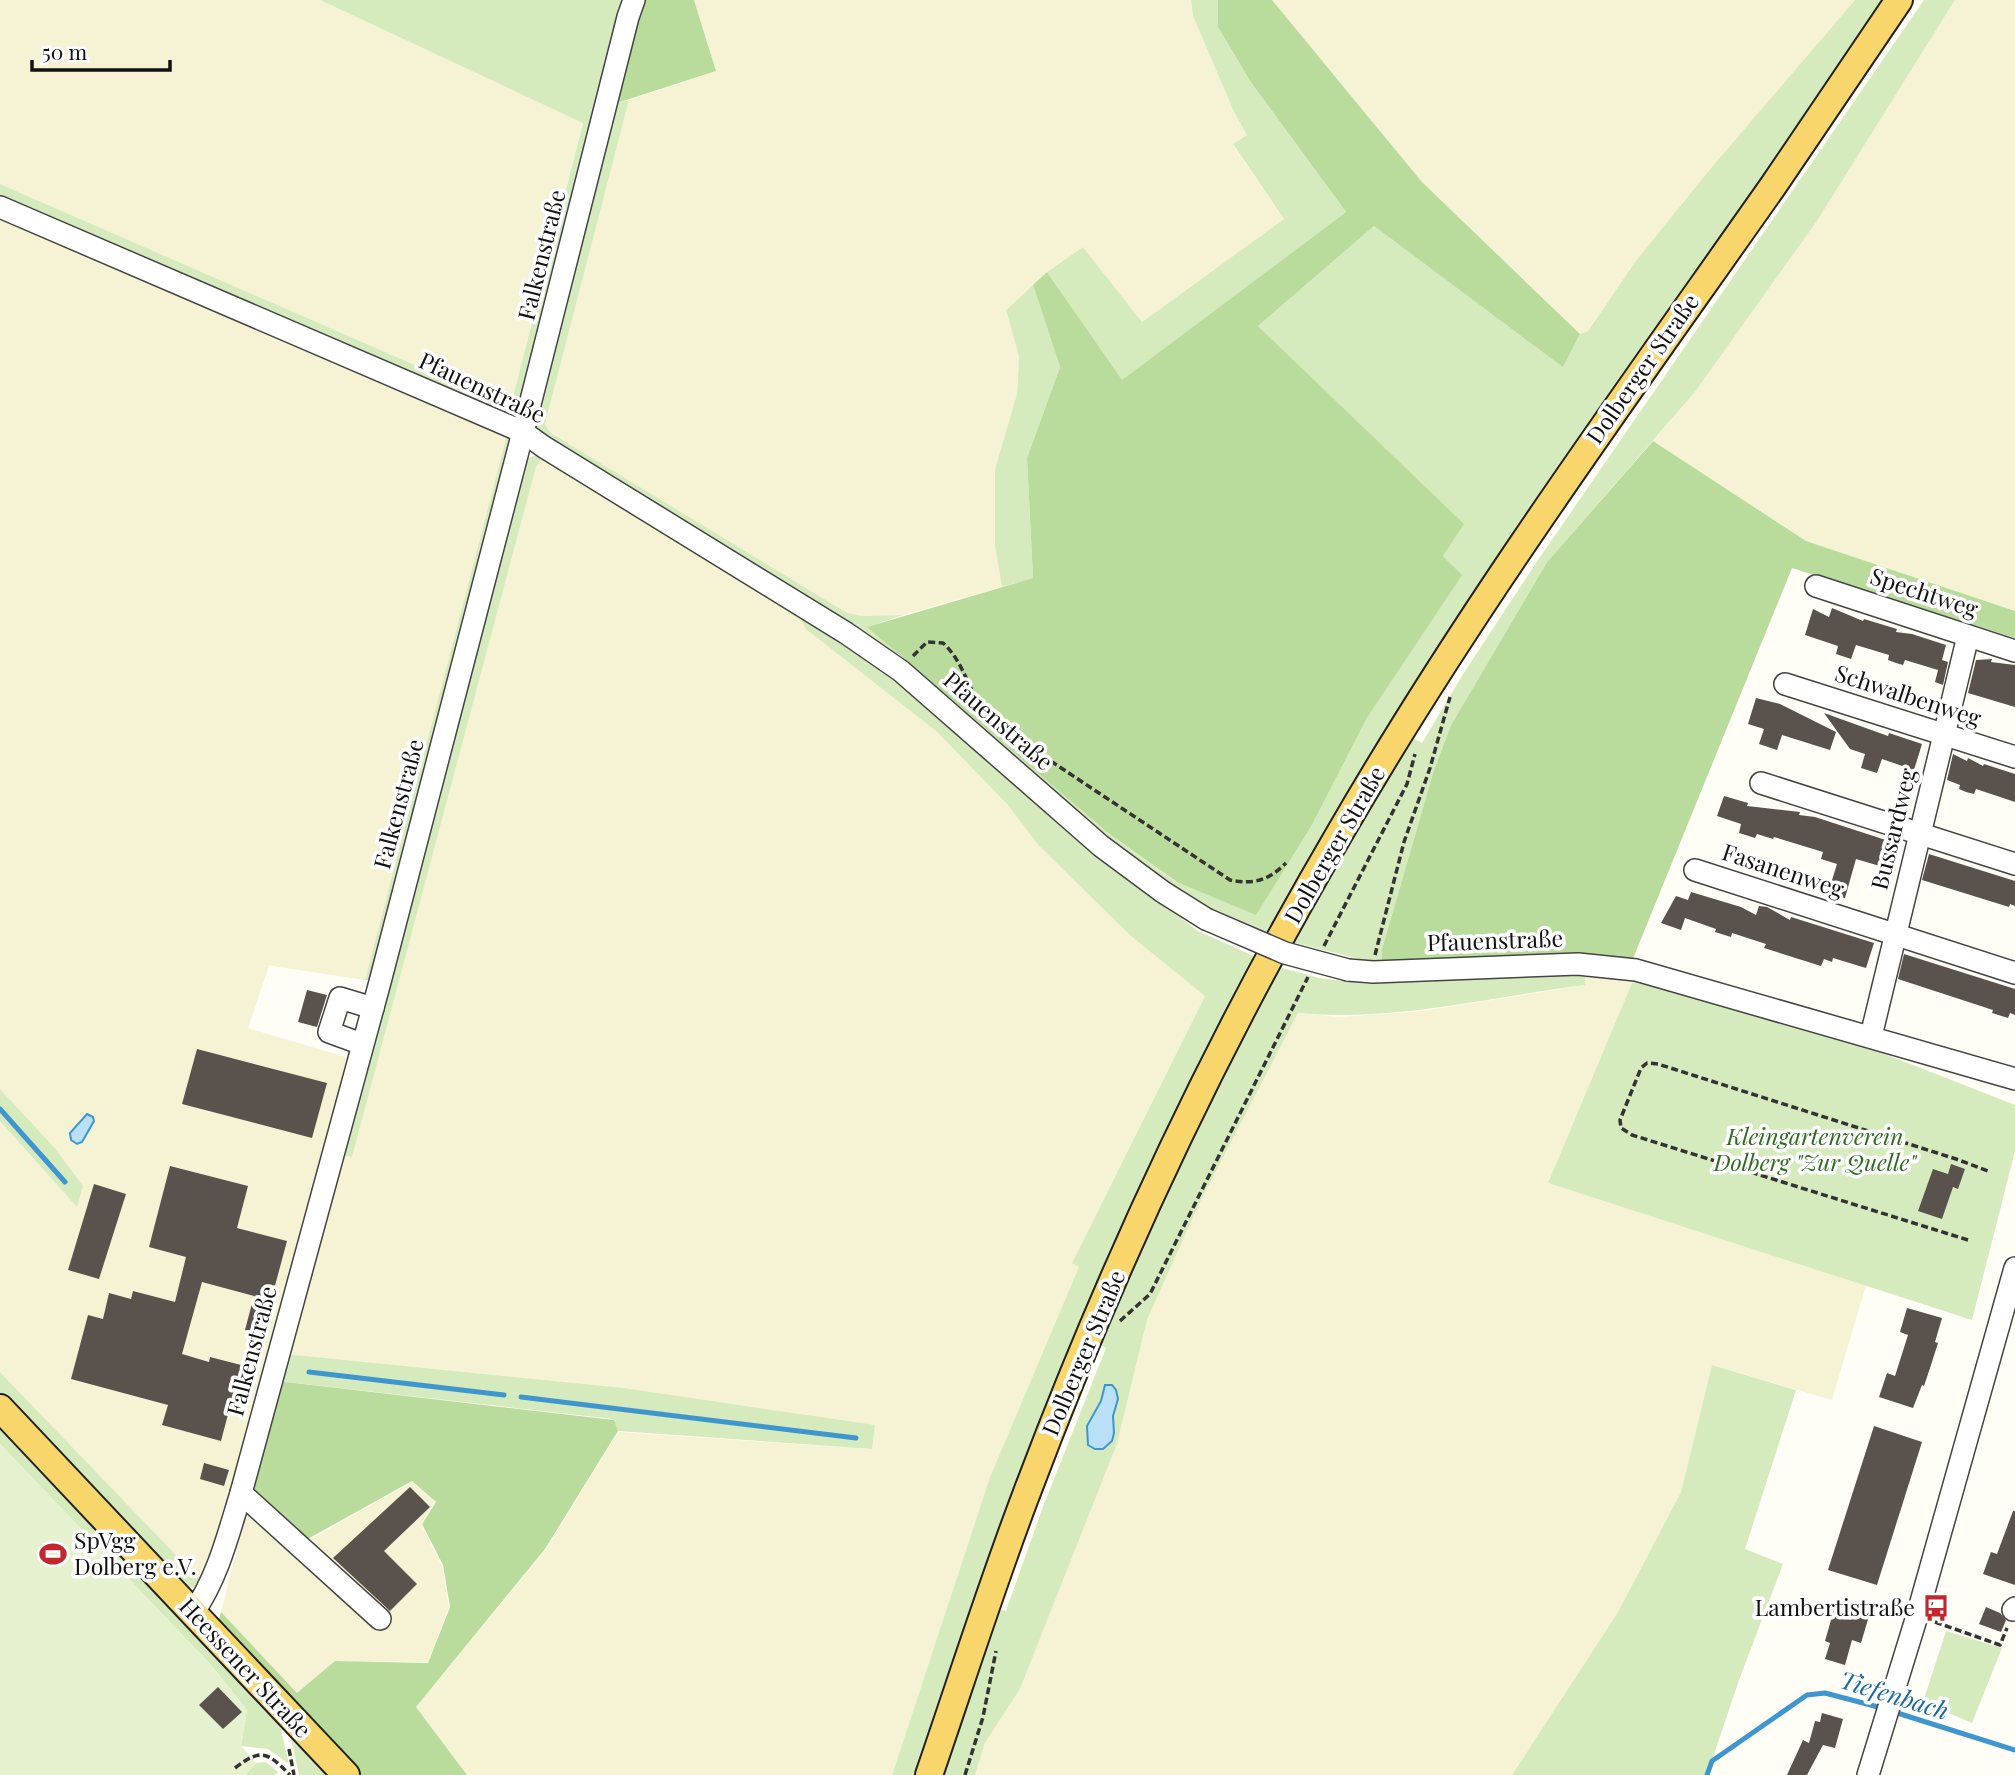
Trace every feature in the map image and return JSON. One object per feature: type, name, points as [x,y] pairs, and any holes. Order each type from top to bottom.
[{"type":"main road","name":"Dolberger Straße","points":[[929,1775],[1025,1498],[1090,1332],[1174,1148],[1281,939],[1340,832],[1413,712],[1519,548],[1899,0]]},
{"type":"main road","name":"Heessener Straße","points":[[0,1408],[346,1775]]},
{"type":"street","name":"Falkenstraße","points":[[193,1613],[206,1594],[219,1565],[241,1493],[373,1008],[634,0]]},
{"type":"street","name":"Pfauenstraße","points":[[0,206],[523,432],[846,633],[901,671],[1101,846],[1163,892],[1206,919],[1285,953],[1348,970],[1374,972],[1578,964],[1636,970],[2015,1079]]},
{"type":"street","name":"Spechtweg","points":[[1816,586],[2015,651]]},
{"type":"street","name":"Bussardweg","points":[[1871,1036],[1968,636]]},
{"type":"street","name":"Schwalbenweg","points":[[1785,684],[2015,757]]},
{"type":"street","points":[[1761,783],[2015,864]]},
{"type":"street","name":"Fasanenweg","points":[[1695,870],[2015,973]]},
{"type":"street","points":[[362,1044],[329,1032],[340,998],[373,1008]]},
{"type":"street","points":[[1868,1775],[1917,1616],[2015,1268]]},
{"type":"street","points":[[241,1493],[380,1619]]},
{"type":"path","points":[[901,671],[927,642],[943,643],[955,657],[980,706],[992,720],[1230,880],[1245,883],[1263,880],[1286,863]]},
{"type":"path","points":[[1374,972],[1376,946],[1404,842],[1430,768],[1451,689],[1444,697]]},
{"type":"path","points":[[1320,955],[1407,784],[1416,748]]},
{"type":"path","points":[[1114,1328],[1150,1294],[1309,976]]},
{"type":"path","points":[[1968,1240],[1632,1135],[1621,1128],[1620,1120],[1641,1068],[1647,1063],[1658,1064],[1988,1171]]},
{"type":"path","points":[[1917,1616],[2000,1645],[2014,1609]]},
{"type":"path","points":[[965,1775],[983,1717],[997,1640]]},
{"type":"path","points":[[235,1768],[252,1755],[263,1754],[274,1759],[290,1775]]},
{"type":"shaded area","points":[[0,0],[320,0],[583,122],[513,397],[506,401],[495,400],[0,184]]},
{"type":"shaded area","points":[[694,0],[1191,0],[1193,16],[1234,112],[1247,135],[1233,145],[1284,219],[1142,322],[1083,247],[1047,272],[1006,310],[1019,355],[1017,394],[995,469],[995,546],[1002,587],[903,615],[847,614],[574,447],[551,432],[545,424],[629,100],[716,71]]},
{"type":"shaded area","points":[[1272,0],[1855,0],[1635,262],[1587,332],[1580,334],[1422,182]]},
{"type":"shaded area","points":[[1955,0],[2015,0],[2015,611],[1806,541],[1653,441],[1695,392],[1817,221]]},
{"type":"shaded area","points":[[0,212],[507,435],[365,980],[252,963],[269,966],[248,1028],[352,1059],[326,1152],[352,1156],[536,467],[541,458],[795,608],[889,693],[936,731],[1007,804],[1039,846],[1132,937],[1205,996],[1072,1263],[1080,1266],[990,1477],[892,1775],[467,1775],[416,1707],[546,1549],[618,1432],[871,1449],[271,1351],[213,1558],[201,1581],[0,1372],[0,1121],[77,1206],[53,1146],[0,1089]]},
{"type":"shaded area","points":[[1585,973],[1634,978],[1548,1183],[1866,1285],[1832,1400],[1712,1365],[1681,1492],[1618,1612],[1512,1775],[975,1775],[985,1743],[1020,1689],[1117,1444],[1147,1320],[1200,1202],[1298,1013],[1339,1017],[1422,1011],[1585,985]]},
{"type":"shaded area","points":[[412,1482],[435,1502],[421,1524],[442,1566],[449,1607],[428,1662],[335,1661],[297,1694],[221,1612],[249,1503],[307,1541]]},
{"type":"green space","points":[[320,0],[628,0],[518,412],[510,415],[0,201],[0,184],[495,400],[506,401],[513,397],[583,123]]},
{"type":"green space","points":[[641,0],[694,0],[716,71],[614,104]]},
{"type":"green space","points":[[1191,0],[1218,0],[1218,27],[1250,81],[1346,212],[1122,381],[1047,272],[1083,247],[1142,322],[1284,219],[1233,144],[1247,135],[1234,112],[1193,16]]},
{"type":"green space","points":[[1218,0],[1272,0],[1422,182],[1580,334],[1563,367],[1374,226],[1258,326],[1464,524],[1443,556],[1462,575],[1367,718],[1313,823],[1256,915],[1177,882],[1108,833],[867,627],[1033,578],[1027,458],[1060,367],[1033,285],[1047,272],[1122,380],[1346,212],[1250,81],[1218,27]]},
{"type":"green space","points":[[1855,0],[1885,0],[1269,935],[1211,910],[1131,863],[919,678],[920,671],[1108,833],[1176,882],[1313,823],[1367,718],[1461,575],[1443,556],[1463,524],[1258,326],[1374,226],[1563,366],[1580,334],[1588,331],[1635,262],[1712,167]]},
{"type":"green space","points":[[1924,0],[1955,0],[1817,221],[1695,392],[1547,562],[1451,725],[1434,770],[1382,949],[1382,965],[1292,942],[1349,838],[1411,737],[1422,743],[1465,671],[1538,560]]},
{"type":"green space","points":[[629,100],[545,424],[551,433],[847,613],[862,616],[903,615],[868,627],[899,653],[891,653],[540,434],[535,425],[614,104]]},
{"type":"green space","points":[[1033,285],[1060,367],[1027,458],[1033,578],[1002,587],[995,546],[995,469],[1017,394],[1019,356],[1006,310]]},
{"type":"green space","points":[[507,435],[513,443],[374,980],[365,980]]},
{"type":"green space","points":[[1653,441],[1806,541],[2015,611],[2015,638],[1792,568],[1632,961],[1382,965],[1382,949],[1434,770],[1451,725],[1547,562]]},
{"type":"green space","points":[[540,454],[584,482],[541,459],[536,467],[352,1157],[338,1154],[525,459]]},
{"type":"green space","points":[[795,608],[901,682],[1096,854],[1198,931],[1258,958],[918,1775],[892,1775],[990,1477],[1079,1267],[1072,1263],[1205,996],[1132,937],[1039,846],[1007,804],[936,731],[806,629]]},
{"type":"green space","points":[[1279,967],[1319,978],[1368,984],[1570,971],[1585,973],[1585,985],[1442,1007],[1370,1014],[1298,1013],[1200,1202],[1147,1320],[1117,1444],[1020,1689],[985,1743],[975,1775],[940,1775],[994,1608],[1006,1611],[1044,1504],[1106,1348],[1097,1343],[1184,1153]],"holes":[[[1118,1399],[1113,1416],[1114,1433],[1087,1426],[1101,1401]]]},
{"type":"green space","name":"Kleingartenverein Dolberg \"Zur Quelle\"","points":[[1634,978],[1867,1047],[2015,1105],[2015,1151],[1972,1320],[1548,1183]]},
{"type":"green space","points":[[0,1089],[53,1146],[83,1186],[77,1207],[0,1121]]},
{"type":"green space","points":[[285,1354],[623,1388],[875,1425],[872,1449],[618,1431],[613,1419],[277,1381]]},
{"type":"green space","points":[[1712,1365],[1796,1390],[1745,1549],[1783,1564],[1707,1775],[1512,1775],[1618,1612],[1681,1492]]},
{"type":"green space","points":[[0,1372],[201,1581],[193,1588],[183,1585],[0,1393]]},
{"type":"green space","points":[[277,1381],[614,1420],[618,1431],[545,1549],[416,1707],[467,1775],[361,1775],[218,1622],[221,1612],[297,1693],[335,1661],[428,1663],[450,1607],[443,1565],[422,1524],[436,1502],[412,1481],[306,1540],[249,1503]]},
{"type":"green space","points":[[0,1423],[279,1722],[289,1764],[268,1749],[241,1746],[247,1710],[211,1665],[0,1444]]},
{"type":"green space","name":"SpVgg Dolberg e.V.","points":[[0,1444],[211,1665],[247,1710],[241,1746],[256,1763],[245,1775],[0,1775]]},
{"type":"green space","points":[[1946,1631],[2002,1648],[1972,1723],[1923,1702]]},
{"type":"green space","points":[[289,1729],[331,1775],[299,1775]]},
{"type":"green space","points":[[266,1762],[278,1772],[275,1775],[245,1775],[256,1763]]},
{"type":"water","points":[[87,1114],[93,1117],[94,1121],[82,1142],[77,1144],[71,1140],[70,1133]]},
{"type":"water","points":[[1105,1385],[1112,1385],[1118,1399],[1113,1416],[1114,1433],[1112,1441],[1103,1449],[1095,1449],[1088,1445],[1087,1426],[1101,1401]]},
{"type":"building","points":[[1832,608],[1863,621],[1864,619],[1897,629],[1896,632],[1946,645],[1942,660],[1948,662],[1943,685],[1935,682],[1938,670],[1905,660],[1903,665],[1896,663],[1888,660],[1889,655],[1856,645],[1851,659],[1836,654],[1838,646],[1805,635],[1813,609],[1829,617]]},
{"type":"building","points":[[1992,659],[1991,662],[2015,665],[2015,707],[1968,693],[1976,660]]},
{"type":"building","points":[[1756,698],[1780,704],[1836,732],[1830,750],[1782,735],[1777,750],[1759,744],[1764,729],[1748,724]]},
{"type":"building","points":[[1824,713],[1888,736],[1889,733],[1922,744],[1914,770],[1882,759],[1877,773],[1861,768],[1865,754],[1850,749]]},
{"type":"building","points":[[1953,754],[1967,761],[1968,758],[1983,766],[1984,764],[2015,774],[2015,802],[1976,789],[1974,794],[1966,792],[1959,789],[1960,785],[1947,780]]},
{"type":"building","points":[[1724,796],[1748,803],[1747,806],[1800,812],[1799,815],[1815,817],[1898,844],[1890,869],[1856,859],[1845,898],[1828,893],[1837,864],[1821,859],[1823,852],[1774,837],[1773,839],[1757,834],[1755,838],[1739,833],[1741,824],[1717,816]]},
{"type":"building","points":[[1929,854],[2015,881],[2015,906],[2010,904],[2009,907],[1922,880]]},
{"type":"building","points":[[1691,892],[1741,907],[1756,915],[1759,906],[1767,907],[1790,920],[1791,917],[1874,943],[1866,968],[1833,958],[1832,962],[1824,959],[1821,966],[1764,948],[1766,944],[1732,933],[1731,937],[1715,932],[1716,929],[1685,918],[1681,930],[1661,923],[1676,896],[1688,900]]},
{"type":"building","points":[[1904,954],[2015,989],[2015,1015],[2010,1013],[2008,1018],[1992,1013],[1993,1010],[1898,979]]},
{"type":"building","points":[[307,990],[327,995],[317,1027],[298,1022]]},
{"type":"building","points":[[197,1049],[327,1083],[312,1138],[182,1104]]},
{"type":"building","points":[[1951,1164],[1965,1169],[1958,1189],[1953,1187],[1942,1219],[1918,1211],[1933,1169],[1948,1174]]},
{"type":"building","points":[[170,1166],[248,1186],[237,1228],[287,1241],[262,1334],[245,1330],[254,1296],[202,1282],[182,1354],[209,1362],[210,1357],[241,1365],[221,1441],[162,1425],[168,1405],[71,1379],[88,1315],[103,1319],[109,1293],[131,1299],[133,1291],[175,1302],[186,1257],[149,1247]]},
{"type":"building","points":[[94,1184],[126,1194],[99,1279],[68,1270]]},
{"type":"building","points":[[1907,1308],[1942,1318],[1931,1365],[1913,1408],[1879,1397],[1887,1373],[1895,1376],[1908,1335],[1900,1332]]},
{"type":"building","points":[[1874,1426],[1922,1442],[1877,1585],[1828,1570]]},
{"type":"building","points":[[204,1463],[229,1470],[224,1486],[200,1479]]},
{"type":"building","points":[[410,1487],[430,1507],[384,1551],[417,1584],[390,1611],[333,1558]]},
{"type":"building","points":[[2013,1511],[2015,1585],[1983,1574],[1991,1552],[1997,1554]]},
{"type":"building","points":[[1835,1606],[1869,1616],[1861,1643],[1852,1640],[1845,1665],[1825,1659],[1830,1643],[1825,1641]]},
{"type":"building","points":[[1986,1607],[2000,1613],[2006,1620],[2001,1632],[1979,1624]]},
{"type":"building","points":[[218,1687],[242,1712],[223,1729],[199,1705]]},
{"type":"building","points":[[1822,1713],[1843,1719],[1835,1748],[1823,1745],[1807,1775],[1787,1775],[1803,1740],[1809,1743],[1815,1721],[1820,1722]]},
{"type":"waterway","points":[[0,1109],[65,1182]]},
{"type":"waterway","points":[[309,1372],[504,1395]]},
{"type":"waterway","points":[[521,1397],[856,1438]]},
{"type":"waterway","name":"Tiefenbach","points":[[1707,1775],[1712,1761],[1807,1695],[1825,1693],[1882,1708]]},
{"type":"waterway","name":"Tiefenbach","points":[[1891,1711],[2015,1750]]},
{"type":"place","name":"SpVgg Dolberg e.V.","points":[[53,1554]]},
{"type":"place","name":"Lambertistraße","points":[[1936,1608]]}]
